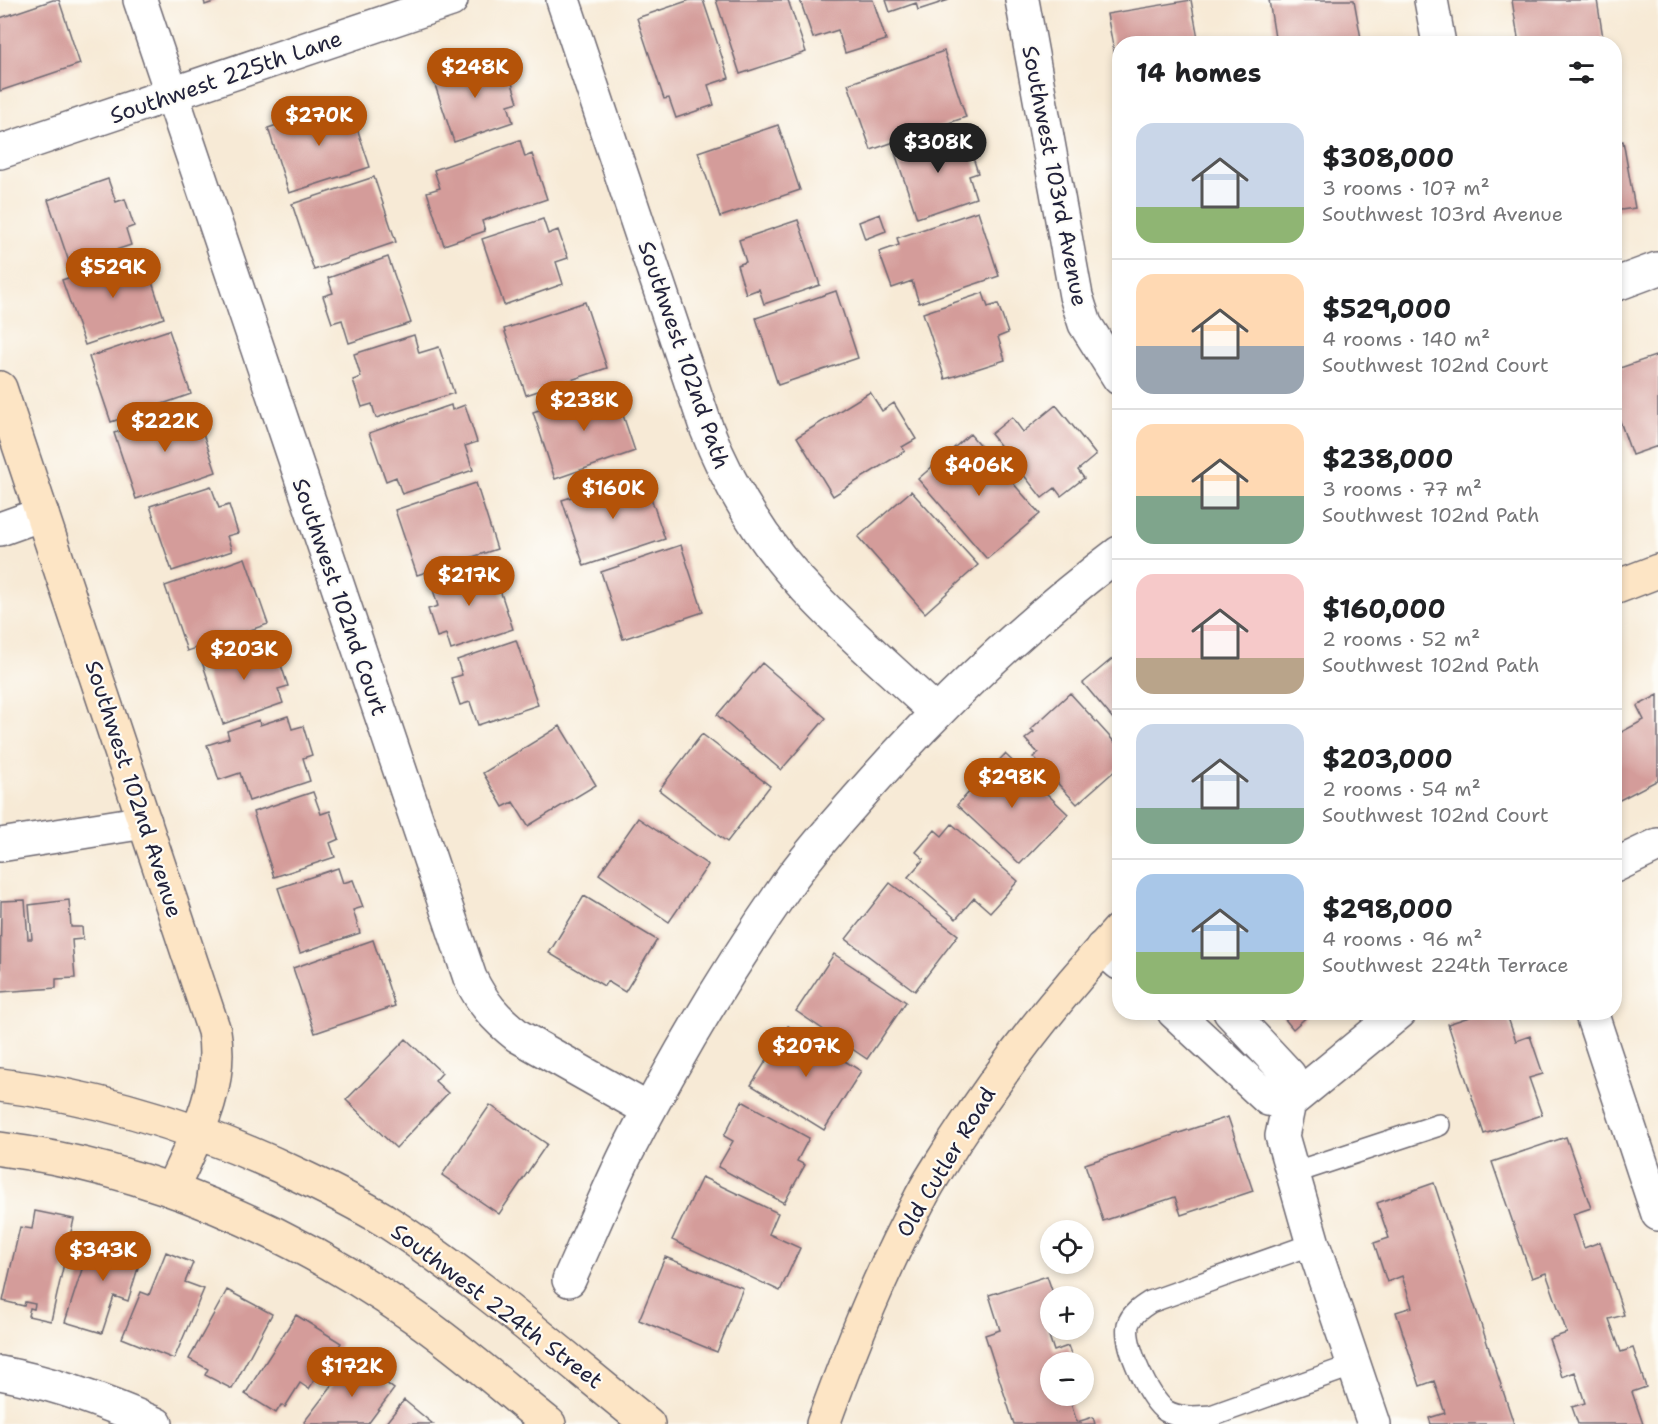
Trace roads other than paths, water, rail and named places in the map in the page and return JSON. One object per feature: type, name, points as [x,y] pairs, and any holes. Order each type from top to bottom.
[{"type":"street","name":"Southwest 102nd Court","points":[[140,0],[470,978],[487,1007],[518,1036],[649,1110]]},
{"type":"street","name":"Southwest 225th Lane","points":[[0,152],[451,0]]},
{"type":"street","name":"Southwest 102nd Path","points":[[563,0],[706,427],[732,486],[756,525],[798,579],[819,602],[937,713]]},
{"type":"street","name":"Southwest 103rd Avenue","points":[[1022,0],[1076,296],[1084,324],[1112,367]]},
{"type":"street","points":[[1431,0],[1438,36]]},
{"type":"street","points":[[1622,282],[1657,268]]},
{"type":"street","name":"Southwest 102nd Avenue","points":[[0,388],[210,1016],[217,1046],[216,1072],[212,1091],[198,1131],[172,1190]]},
{"type":"street","points":[[0,529],[42,514]]},
{"type":"street","points":[[568,1280],[649,1110],[717,990],[789,881],[860,796],[937,713],[1003,648],[1073,587],[1112,558]]},
{"type":"street","points":[[1622,585],[1658,572]]},
{"type":"street","points":[[3,836],[145,822]]},
{"type":"street","points":[[1622,862],[1658,845]]},
{"type":"street","name":"Old Cutler Road","points":[[823,1424],[866,1310],[925,1189],[1010,1060],[1059,997],[1112,948]]},
{"type":"street","points":[[1183,1020],[1268,1099],[1288,1103]]},
{"type":"street","points":[[1237,1020],[1289,1075],[1288,1103],[1282,1136],[1313,1244],[1374,1424]]},
{"type":"street","points":[[1288,1103],[1390,1020]]},
{"type":"street","points":[[1594,1020],[1656,1202]]},
{"type":"street","name":"Southwest 224th Street","points":[[0,1085],[85,1100],[198,1131],[269,1160],[381,1218],[487,1293],[648,1424]]},
{"type":"street","points":[[0,1149],[66,1160],[172,1190],[262,1227],[306,1249],[362,1282],[416,1318],[549,1424]]},
{"type":"street","points":[[0,1373],[68,1390],[117,1407],[156,1424]]},
{"type":"lane","points":[[1293,1173],[1439,1125]]},
{"type":"lane","points":[[1313,1244],[1150,1302],[1137,1311],[1128,1323],[1128,1342],[1151,1396],[1167,1411],[1187,1418],[1211,1416],[1354,1365]]}]
